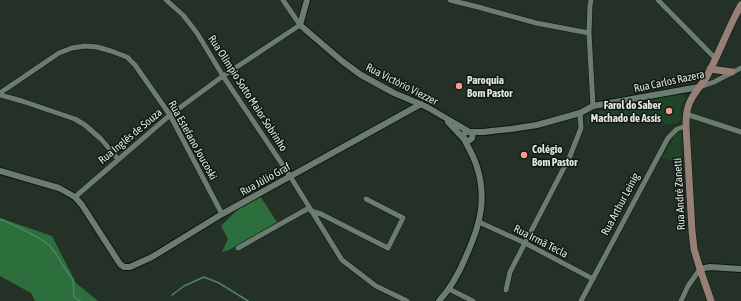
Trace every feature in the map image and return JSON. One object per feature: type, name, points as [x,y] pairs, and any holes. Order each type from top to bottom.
[{"type":"main road","points":[[699,87],[716,58],[741,5]]},
{"type":"main road","points":[[710,69],[732,72]]},
{"type":"main road","name":"Rua André Zanetti","points":[[699,87],[688,105],[686,126],[694,249],[711,301]]},
{"type":"street","name":"Rua Olímpio Sotto Maior Sobrinho","points":[[166,0],[183,15],[197,33],[223,76],[290,176],[342,260],[376,286],[407,301]]},
{"type":"street","points":[[283,0],[300,25]]},
{"type":"street","points":[[300,25],[307,0]]},
{"type":"street","points":[[450,0],[478,6],[536,24],[589,33]]},
{"type":"street","points":[[478,0],[478,6]]},
{"type":"street","points":[[591,0],[589,33],[593,106]]},
{"type":"street","points":[[658,0],[716,58]]},
{"type":"street","name":"Rua Inglês de Souza","points":[[75,197],[170,115],[223,76],[300,25]]},
{"type":"street","name":"Rua Victório Viezzer","points":[[300,25],[342,61],[361,75],[394,94],[421,104],[440,114],[470,135],[471,148],[481,186],[482,206],[476,234],[466,258],[449,289],[439,301]]},
{"type":"street","name":"Rua Estefano Joucoski","points":[[0,94],[59,53],[72,48],[91,46],[127,57],[136,65],[170,115],[222,214]]},
{"type":"street","name":"Rua Carlos Razera","points":[[470,135],[532,126],[580,113],[593,106],[699,87],[714,82],[741,68]]},
{"type":"street","points":[[0,94],[75,119],[85,125],[101,139],[118,159]]},
{"type":"street","name":"Rua Júlio Graf","points":[[75,197],[82,205],[120,264],[124,267],[130,267],[152,257],[222,214],[421,104]]},
{"type":"street","points":[[506,290],[510,272],[570,156],[581,128],[580,113]]},
{"type":"street","name":"Rua Victório Viezzer","points":[[440,114],[464,139],[473,156]]},
{"type":"street","points":[[686,114],[741,132]]},
{"type":"street","name":"Rua Arthur Leinig","points":[[581,301],[668,138],[677,129],[686,126]]},
{"type":"street","points":[[464,139],[469,140],[470,135]]},
{"type":"street","points":[[0,171],[59,188],[75,197]]},
{"type":"street","points":[[238,248],[310,209],[388,248],[403,218],[366,199]]},
{"type":"street","name":"Rua Irmã Tecla","points":[[479,222],[524,243],[593,279]]},
{"type":"street","points":[[681,301],[688,286],[700,269],[710,267],[741,269]]},
{"type":"street","points":[[449,289],[473,301]]},
{"type":"green space","points":[[679,94],[685,97],[681,105],[682,119],[677,123],[667,125],[655,119],[628,121],[627,117],[587,125],[586,116],[617,106]]},
{"type":"green space","points":[[679,131],[681,133],[682,163],[662,158],[676,133]]},
{"type":"green space","points":[[260,196],[277,222],[229,250],[222,252],[228,239],[221,226],[240,207]]},
{"type":"green space","points":[[0,218],[52,236],[76,283],[98,301],[35,301],[31,293],[0,276]]},
{"type":"waterway","points":[[0,219],[39,238],[49,245],[73,280],[74,297],[80,301]]},
{"type":"waterway","points":[[172,295],[184,286],[204,277],[219,283],[248,301]]},
{"type":"place","name":"Paroquia Bom Pastor","points":[[459,86]]},
{"type":"place","name":"Farol do Saber Machado de Assis","points":[[669,111]]},
{"type":"place","name":"Colégio Bom Pastor","points":[[524,155]]}]
